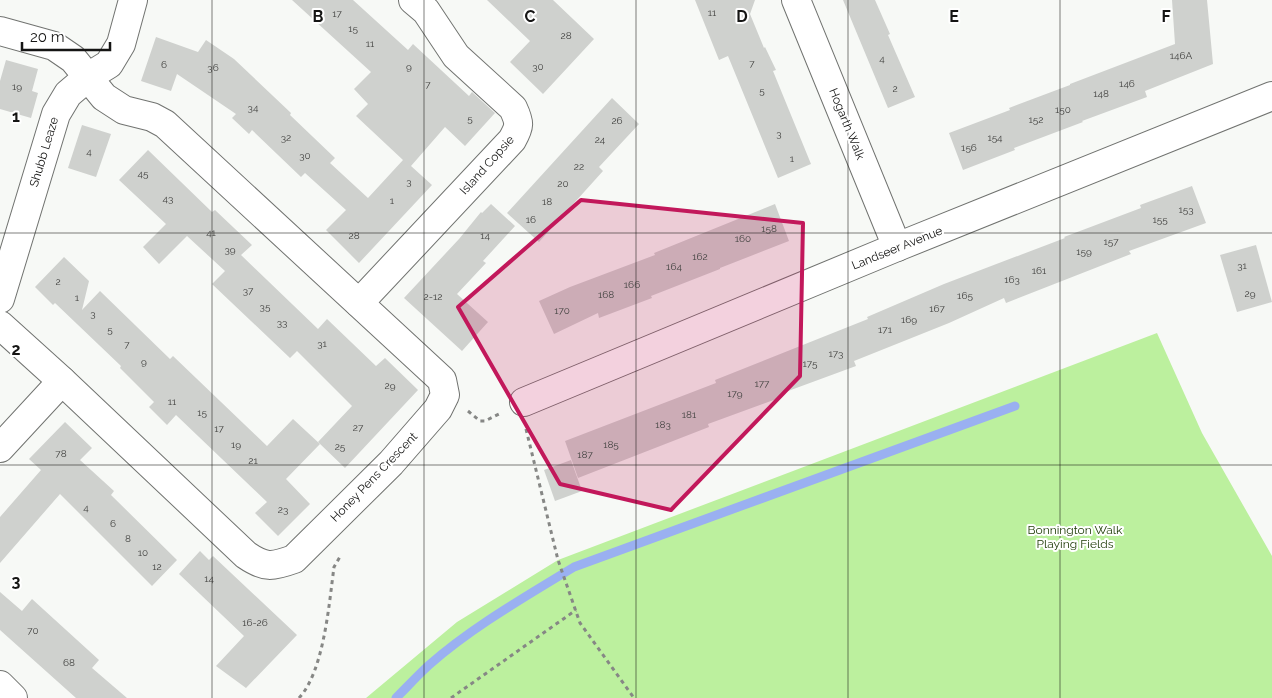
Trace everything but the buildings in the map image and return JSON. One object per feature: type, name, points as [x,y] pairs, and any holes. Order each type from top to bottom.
[{"type":"street","name":"Shubb Leaze","points":[[0,299],[56,114],[68,94],[88,77],[109,64],[120,44],[133,0]]},
{"type":"street","name":"Island Copsie","points":[[359,303],[512,140],[518,129],[519,120],[513,108],[456,56],[426,11],[413,0]]},
{"type":"street","name":"Hogarth Walk","points":[[796,0],[897,247]]},
{"type":"street","points":[[0,31],[54,46],[73,59],[104,97],[124,110],[152,117],[165,124],[442,380],[445,395]]},
{"type":"street","name":"Landseer Avenue","points":[[533,399],[897,247],[1272,96]]},
{"type":"street","name":"Honey Pens Crescent","points":[[0,325],[246,555],[258,564],[275,566],[294,560],[392,463],[438,409],[445,395]]},
{"type":"street","points":[[0,448],[62,382]]},
{"type":"street","points":[[0,685],[13,698]]},
{"type":"path","points":[[445,395],[480,421],[485,421],[533,399],[533,424],[526,429],[558,560],[580,623],[634,698]]},
{"type":"path","points":[[299,698],[306,690],[319,661],[334,567],[341,554]]},
{"type":"path","points":[[451,698],[576,610]]},
{"type":"highlighted area","points":[[581,200],[803,223],[800,376],[671,510],[560,484],[458,307]]},
{"type":"green space","name":"Bonnington Walk Playing Fields","points":[[1157,333],[1202,433],[1272,556],[1272,698],[366,698],[457,622],[558,560]]},
{"type":"waterway","points":[[396,698],[429,665],[463,638],[499,613],[574,567],[1015,406]]}]
